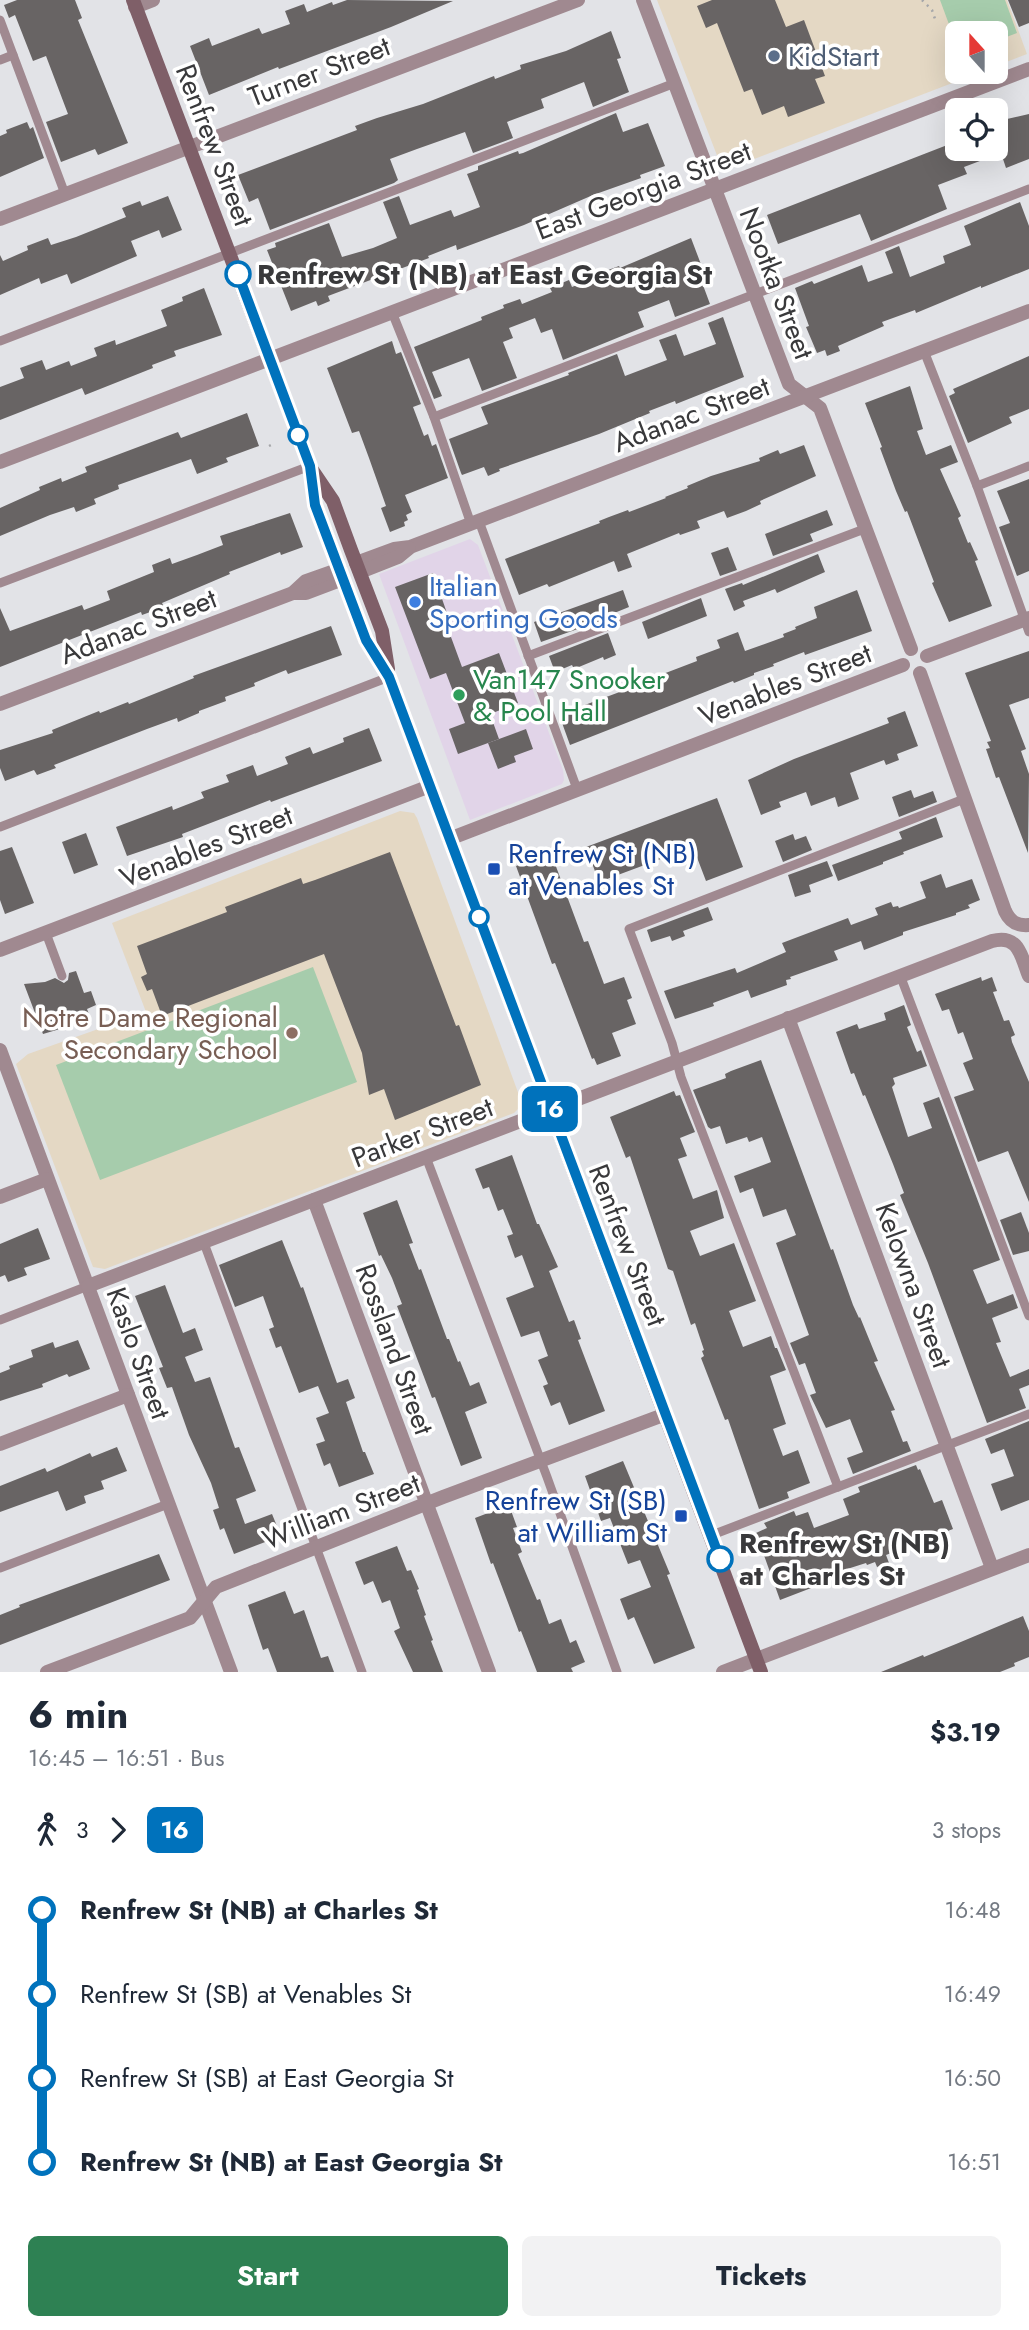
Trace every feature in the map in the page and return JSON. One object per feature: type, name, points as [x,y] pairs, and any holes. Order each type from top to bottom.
[{"type":"street","points":[[134,3],[153,0]]},
{"type":"street","name":"Turner Street","points":[[0,219],[578,0]]},
{"type":"street","name":"Nootka Street","points":[[643,0],[789,384],[820,408],[911,649]]},
{"type":"street","name":"Renfrew Street","points":[[134,3],[310,466],[333,501],[358,567],[382,631],[389,677]]},
{"type":"street","name":"East Georgia Street","points":[[0,462],[1029,69]]},
{"type":"street","name":"Adanac Street","points":[[358,567],[398,557],[410,547],[1029,311]]},
{"type":"street","name":"Renfrew Street","points":[[310,466],[315,505],[366,640],[389,677],[759,1666]]},
{"type":"street","name":"Adanac Street","points":[[0,704],[293,593],[306,581],[341,574]]},
{"type":"street","points":[[927,656],[1027,623]]},
{"type":"street","points":[[911,649],[922,651],[927,656],[927,664],[920,673],[908,672],[903,665],[905,654],[911,649]]},
{"type":"street","name":"Venables Street","points":[[449,839],[903,665]]},
{"type":"street","points":[[920,673],[1005,911],[1008,917],[1023,924]]},
{"type":"street","name":"Venables Street","points":[[0,950],[430,786]]},
{"type":"street","name":"Parker Street","points":[[88,1286],[992,941],[1010,940],[1018,949],[1029,976]]},
{"type":"street","name":"Kelowna Street","points":[[788,1018],[992,1568]]},
{"type":"street","name":"Kaslo Street","points":[[0,1050],[4,1072],[88,1286],[232,1672]]},
{"type":"street","points":[[0,1197],[47,1179]]},
{"type":"street","name":"Rossland Street","points":[[314,1200],[489,1672]]},
{"type":"street","points":[[0,1444],[128,1395]]},
{"type":"street","name":"William Street","points":[[47,1672],[190,1618],[216,1587],[315,1546],[666,1414]]},
{"type":"street","points":[[723,1672],[759,1666],[1029,1555]]},
{"type":"lane","points":[[0,20],[65,194]]},
{"type":"lane","points":[[0,61],[13,55]]},
{"type":"lane","points":[[0,341],[675,83]]},
{"type":"lane","points":[[434,417],[1029,189]]},
{"type":"lane","points":[[391,312],[528,656],[577,789]]},
{"type":"lane","points":[[924,351],[1027,623]]},
{"type":"lane","points":[[0,583],[310,466]]},
{"type":"lane","points":[[977,486],[1029,466]]},
{"type":"lane","points":[[528,656],[866,528]]},
{"type":"lane","points":[[0,827],[389,677]]},
{"type":"lane","points":[[838,1487],[629,929],[964,799]]},
{"type":"lane","points":[[46,933],[62,976]]},
{"type":"lane","points":[[900,975],[1029,1316]]},
{"type":"lane","points":[[426,1157],[541,1461],[617,1672]]},
{"type":"lane","points":[[204,1243],[362,1672]]},
{"type":"lane","points":[[0,1320],[88,1286]]},
{"type":"lane","points":[[712,1535],[1029,1414]]},
{"type":"lane","points":[[0,1568],[168,1504]]},
{"type":"path","points":[[922,0],[932,10],[935,19]]},
{"type":"shaded area","points":[[657,0],[1007,0],[1027,54],[1008,61],[1008,21],[945,21],[945,84],[950,84],[736,166],[725,166],[718,158]]},
{"type":"shaded area","points":[[470,539],[478,545],[563,770],[564,780],[562,784],[470,820],[379,574]]},
{"type":"shaded area","name":"Notre Dame Regional Secondary School","points":[[400,811],[414,813],[417,818],[519,1095],[519,1108],[514,1113],[105,1269],[93,1267],[16,1064],[28,1054],[146,1012],[112,923]]},
{"type":"green space","points":[[940,0],[1005,0],[1017,33],[1008,36],[1008,21],[948,21]]},
{"type":"green space","points":[[313,967],[357,1082],[100,1180],[56,1065]]},
{"type":"building","points":[[17,0],[75,0],[82,18],[78,20],[128,143],[98,155],[95,149],[61,162],[46,122],[68,114],[46,56],[33,61],[15,15],[9,18],[4,5]]},
{"type":"building","points":[[347,0],[453,1],[209,95],[190,46],[209,38],[212,46],[259,28],[262,34],[290,24],[285,11],[304,4],[307,12],[332,2],[333,5]]},
{"type":"building","points":[[712,0],[775,0],[786,27],[804,20],[825,76],[815,79],[825,103],[788,117],[784,106],[762,115],[752,89],[744,92],[717,23],[706,28],[697,6]]},
{"type":"building","points":[[1008,0],[1029,0],[1029,23],[1019,27]]},
{"type":"building","points":[[611,31],[621,58],[617,59],[629,92],[593,107],[584,82],[541,99],[544,108],[507,122],[513,138],[473,153],[465,132],[390,159],[398,180],[394,183],[270,230],[258,198],[249,202],[238,175],[357,130],[355,126],[423,104],[494,76],[495,79],[521,69],[520,65],[566,51]]},
{"type":"building","points":[[616,113],[623,132],[648,123],[665,166],[524,225],[457,250],[456,245],[328,296],[330,301],[318,306],[316,301],[291,311],[267,250],[276,247],[275,243],[329,223],[342,257],[373,248],[397,238],[383,202],[399,196],[410,225],[451,210],[454,217],[480,207],[467,174],[478,170],[478,166],[518,151],[519,154],[523,153]]},
{"type":"building","points":[[1029,114],[1029,159],[1006,168],[1004,161],[1008,161],[1008,119]]},
{"type":"building","points":[[27,122],[30,129],[33,127],[44,158],[0,177],[0,136],[7,133],[6,130]]},
{"type":"building","points":[[945,146],[945,161],[980,161],[964,167],[967,174],[938,185],[947,209],[871,241],[860,214],[778,244],[767,215]]},
{"type":"building","points":[[168,196],[182,230],[162,238],[159,230],[131,241],[137,256],[71,284],[67,274],[41,284],[39,278],[0,295],[0,255],[3,261],[28,250],[27,246],[48,238],[51,245],[76,237],[126,217],[122,208],[140,201],[142,206]]},
{"type":"building","points":[[1020,202],[1029,226],[1029,269],[916,313],[915,310],[882,322],[884,326],[838,346],[840,351],[827,356],[825,350],[817,353],[795,288],[812,281],[814,284],[862,265],[868,282],[893,273],[885,252],[899,246],[910,277],[945,263],[943,256],[971,245],[964,226]]},
{"type":"building","points":[[691,238],[702,267],[697,269],[710,304],[675,317],[669,300],[638,312],[644,327],[563,360],[552,329],[541,333],[535,318],[509,328],[513,338],[503,342],[517,378],[482,391],[469,358],[432,372],[442,396],[434,399],[414,347],[482,320],[481,317],[504,308],[503,305],[520,299],[522,304],[552,292],[550,288],[569,280],[572,287],[601,275],[600,273],[619,266],[620,268]]},
{"type":"building","points":[[204,288],[222,335],[174,351],[176,356],[152,365],[153,368],[85,395],[82,388],[0,420],[0,387],[24,378],[20,368],[42,360],[46,370],[69,361],[71,366],[97,356],[94,348],[115,340],[116,345],[167,326],[161,310]]},
{"type":"building","points":[[723,317],[744,377],[676,404],[675,401],[649,411],[650,413],[599,434],[499,469],[500,471],[488,476],[484,467],[462,475],[449,439],[488,424],[481,407],[569,375],[568,373],[617,354],[625,376],[667,360],[659,340],[676,334],[684,356],[716,344],[708,323]]},
{"type":"building","points":[[392,341],[396,354],[401,352],[421,404],[413,407],[424,436],[428,434],[432,446],[436,444],[448,478],[405,495],[412,512],[406,515],[408,520],[404,522],[405,526],[390,532],[381,508],[386,506],[359,431],[352,433],[327,368]]},
{"type":"building","points":[[1029,356],[1029,409],[1009,417],[1012,423],[968,443],[949,396],[955,393],[953,389]]},
{"type":"building","points":[[910,386],[923,429],[917,431],[926,455],[951,445],[958,462],[940,469],[961,516],[958,518],[968,543],[970,542],[978,560],[975,561],[992,606],[949,622],[907,511],[905,512],[896,491],[865,403]]},
{"type":"building","points":[[247,413],[259,446],[226,458],[228,462],[197,474],[191,459],[118,485],[119,489],[94,499],[96,504],[76,512],[74,507],[50,515],[0,536],[0,508],[40,490],[39,487],[61,478],[62,482],[87,472],[85,467],[178,432],[181,438]]},
{"type":"building","points":[[804,445],[816,476],[760,501],[761,504],[746,511],[727,518],[724,511],[697,521],[700,528],[680,535],[679,533],[627,554],[632,567],[618,572],[614,561],[549,587],[547,584],[519,595],[505,559],[600,523],[599,521],[609,517],[666,498],[711,476],[760,461],[759,458],[778,450],[780,454]]},
{"type":"building","points":[[1029,479],[1029,571],[1017,576],[999,527],[1010,523],[997,491]]},
{"type":"building","points":[[827,510],[833,525],[810,534],[813,541],[773,556],[765,534]]},
{"type":"building","points":[[290,513],[303,547],[281,555],[280,552],[229,572],[230,574],[162,603],[164,607],[142,615],[141,612],[0,667],[0,608],[10,631],[82,605],[84,610],[110,600],[107,591],[154,572],[152,565],[170,558],[172,564],[197,555],[223,545],[220,536]]},
{"type":"building","points":[[728,547],[737,570],[720,576],[711,553]]},
{"type":"building","points":[[818,554],[825,572],[777,593],[775,589],[743,601],[745,606],[734,611],[725,589],[742,583],[743,585]]},
{"type":"building","points":[[433,573],[448,616],[444,618],[462,667],[499,653],[518,703],[490,714],[499,739],[458,754],[449,729],[465,723],[446,673],[430,679],[395,587]]},
{"type":"building","points":[[623,590],[629,607],[602,618],[603,620],[541,642],[534,622]]},
{"type":"building","points":[[857,590],[872,631],[805,655],[804,652],[734,683],[733,681],[570,745],[561,720],[568,717],[566,712],[625,690],[622,684],[640,677],[642,682],[697,661],[696,657],[720,648],[717,640],[738,632],[745,651],[784,637],[783,634],[796,629],[795,627],[817,618],[814,607]]},
{"type":"building","points":[[701,598],[707,616],[648,639],[642,622]]},
{"type":"building","points":[[331,626],[342,655],[288,674],[286,670],[254,683],[255,686],[225,697],[226,701],[178,722],[177,718],[147,729],[54,765],[56,768],[37,775],[34,770],[5,781],[0,768],[0,750],[53,733],[52,730],[99,711],[100,713],[128,702],[129,704],[194,678],[193,676]]},
{"type":"building","points":[[608,633],[616,655],[604,660],[603,657],[574,669],[572,665],[555,672],[549,656]]},
{"type":"building","points":[[1029,651],[1029,698],[1009,705],[1026,749],[1021,751],[1029,774],[1028,853],[999,777],[996,778],[986,749],[990,748],[987,742],[991,741],[965,673]]},
{"type":"building","points":[[905,711],[918,746],[897,754],[899,760],[886,765],[884,760],[850,773],[859,799],[838,807],[835,797],[811,806],[806,792],[779,802],[781,807],[761,815],[748,780],[794,759],[889,723],[887,718]]},
{"type":"building","points":[[369,728],[382,761],[271,802],[270,800],[182,834],[183,837],[127,856],[116,827],[172,806],[173,810],[204,798],[201,792],[229,782],[226,775],[253,765],[257,776],[288,764],[285,757],[310,747],[313,754],[344,742],[343,738]]},
{"type":"building","points":[[526,729],[533,749],[514,756],[516,762],[498,769],[488,743]]},
{"type":"building","points":[[911,790],[914,798],[933,791],[937,802],[899,817],[892,797]]},
{"type":"building","points":[[717,798],[743,867],[706,881],[693,847],[599,882],[586,847]]},
{"type":"building","points":[[936,817],[943,837],[838,881],[832,865],[902,839],[899,832]]},
{"type":"building","points":[[86,833],[98,865],[74,874],[62,842]]},
{"type":"building","points":[[793,834],[795,840],[806,836],[812,850],[783,862],[775,841]]},
{"type":"building","points":[[12,847],[34,903],[5,914],[0,900],[0,851]]},
{"type":"building","points":[[390,852],[481,1085],[395,1120],[384,1089],[369,1095],[362,1053],[324,954],[162,1016],[152,989],[147,991],[141,977],[147,974],[137,946],[227,912],[225,907],[301,878],[303,884]]},
{"type":"building","points":[[551,853],[584,942],[588,941],[604,984],[624,977],[632,998],[627,1000],[636,1024],[612,1033],[621,1056],[597,1065],[594,1058],[592,1059],[555,963],[552,964],[516,866]]},
{"type":"building","points":[[827,861],[833,876],[809,885],[811,892],[795,897],[788,875]]},
{"type":"building","points":[[941,874],[946,888],[972,879],[980,900],[968,905],[970,908],[956,915],[903,932],[903,935],[864,950],[861,941],[834,951],[838,960],[790,977],[791,979],[786,980],[787,985],[751,998],[748,990],[713,1003],[714,1006],[675,1019],[664,991],[735,968],[737,973],[786,952],[782,943],[848,918],[851,925],[878,915],[875,908],[891,902],[893,907],[899,908],[926,898],[920,882]]},
{"type":"building","points":[[708,907],[713,920],[683,931],[685,936],[672,941],[670,936],[651,942],[647,930]]},
{"type":"building","points":[[76,971],[84,993],[91,991],[96,1005],[87,1009],[90,1017],[79,1021],[80,1023],[43,1034],[24,984],[55,978],[64,983],[68,980],[69,973]]},
{"type":"building","points":[[981,977],[982,981],[992,977],[997,991],[993,992],[1004,1021],[1009,1020],[1015,1035],[1011,1037],[1012,1042],[1029,1082],[1029,1202],[1008,1151],[978,1162],[954,1097],[974,1090],[963,1063],[973,1059],[963,1032],[958,1034],[949,1009],[942,1011],[935,994]]},
{"type":"building","points":[[904,1005],[911,1025],[907,1027],[917,1052],[921,1050],[927,1066],[893,1078],[895,1084],[892,1087],[908,1137],[932,1128],[923,1103],[939,1097],[1000,1260],[973,1270],[987,1304],[1013,1294],[1018,1308],[992,1318],[1001,1342],[996,1343],[1010,1377],[1029,1369],[1029,1385],[1019,1389],[1026,1408],[987,1423],[900,1195],[904,1193],[893,1164],[865,1095],[863,1096],[854,1073],[851,1074],[836,1032],[857,1024],[859,1029],[886,1020],[884,1013]]},
{"type":"building","points":[[761,1060],[831,1250],[833,1249],[853,1305],[878,1361],[874,1362],[895,1410],[891,1411],[903,1442],[907,1441],[911,1451],[853,1474],[847,1458],[863,1452],[850,1419],[826,1428],[810,1395],[816,1393],[805,1363],[799,1365],[790,1343],[809,1335],[776,1243],[796,1235],[786,1209],[763,1217],[753,1188],[740,1193],[734,1176],[771,1162],[762,1137],[749,1142],[747,1137],[726,1144],[720,1126],[711,1129],[708,1127],[693,1090],[726,1078],[725,1074]]},
{"type":"building","points":[[674,1091],[676,1096],[680,1095],[695,1132],[680,1138],[687,1156],[678,1159],[693,1199],[717,1190],[724,1218],[690,1231],[700,1256],[734,1243],[756,1301],[729,1311],[743,1347],[771,1336],[777,1348],[786,1370],[770,1376],[786,1424],[773,1429],[783,1456],[798,1450],[810,1483],[787,1492],[789,1498],[759,1509],[728,1419],[725,1420],[701,1358],[704,1356],[704,1350],[695,1323],[691,1325],[673,1271],[668,1269],[630,1156],[626,1158],[610,1117]]},
{"type":"building","points":[[512,1155],[537,1224],[558,1267],[549,1271],[569,1322],[574,1320],[581,1339],[578,1340],[605,1411],[569,1425],[560,1402],[551,1406],[543,1386],[548,1384],[538,1360],[548,1356],[539,1331],[521,1337],[506,1298],[534,1287],[522,1255],[515,1258],[507,1236],[513,1234],[503,1209],[498,1211],[489,1187],[483,1189],[475,1169]]},
{"type":"building","points":[[397,1200],[413,1243],[409,1244],[447,1339],[470,1386],[479,1382],[487,1403],[465,1412],[482,1458],[461,1466],[397,1306],[402,1304],[392,1278],[381,1255],[379,1256],[363,1213]]},
{"type":"building","points":[[1021,1212],[1029,1233],[1029,1251],[1013,1255],[1000,1220]]},
{"type":"building","points":[[38,1228],[50,1259],[24,1268],[27,1275],[8,1282],[5,1275],[0,1277],[0,1244]]},
{"type":"building","points":[[282,1240],[301,1288],[303,1287],[337,1383],[348,1379],[355,1398],[346,1402],[363,1452],[374,1474],[339,1487],[330,1463],[324,1466],[316,1444],[325,1441],[316,1418],[329,1413],[318,1386],[299,1393],[281,1346],[276,1348],[269,1329],[274,1327],[263,1296],[235,1307],[219,1265]]},
{"type":"building","points":[[165,1285],[183,1333],[195,1328],[203,1350],[185,1357],[195,1382],[210,1377],[235,1448],[239,1447],[256,1491],[236,1499],[245,1524],[272,1514],[281,1536],[234,1554],[224,1528],[220,1530],[213,1510],[219,1508],[211,1483],[189,1435],[172,1387],[167,1388],[159,1368],[163,1367],[135,1296]]},
{"type":"building","points":[[78,1340],[90,1369],[69,1377],[67,1374],[42,1384],[43,1387],[0,1401],[0,1373],[10,1369],[9,1366],[33,1357],[31,1350],[53,1342],[55,1348]]},
{"type":"building","points":[[1029,1421],[1029,1500],[1001,1511],[991,1484],[1014,1476],[1004,1449],[991,1454],[985,1439]]},
{"type":"building","points":[[117,1447],[127,1471],[101,1481],[104,1489],[84,1496],[86,1503],[66,1511],[58,1491],[0,1512],[0,1486],[45,1468],[47,1472],[90,1453],[92,1457]]},
{"type":"building","points":[[623,1461],[670,1574],[667,1575],[695,1648],[654,1664],[634,1617],[628,1620],[620,1599],[651,1587],[640,1560],[628,1564],[610,1518],[601,1521],[585,1476]]},
{"type":"building","points":[[916,1465],[934,1503],[942,1500],[953,1529],[886,1555],[889,1563],[877,1567],[875,1562],[866,1563],[844,1570],[817,1581],[819,1585],[780,1600],[756,1533],[767,1528],[764,1523],[794,1511],[796,1516],[808,1512],[814,1528],[849,1515],[843,1499],[860,1492],[858,1487]]},
{"type":"building","points":[[509,1505],[517,1527],[513,1528],[522,1552],[518,1554],[537,1600],[540,1599],[549,1624],[561,1619],[570,1643],[576,1640],[585,1662],[571,1668],[573,1672],[537,1672],[493,1563],[491,1564],[475,1518]]},
{"type":"building","points":[[397,1546],[407,1571],[411,1570],[419,1589],[417,1590],[426,1615],[424,1616],[433,1640],[431,1641],[443,1672],[413,1672],[394,1631],[400,1628],[390,1600],[382,1603],[373,1581],[364,1585],[355,1562]]},
{"type":"building","points":[[159,1554],[170,1580],[0,1645],[0,1615],[20,1607],[19,1605]]},
{"type":"building","points":[[285,1591],[294,1614],[304,1610],[321,1658],[328,1656],[334,1672],[277,1672],[268,1648],[263,1650],[248,1605]]},
{"type":"building","points":[[1023,1616],[1029,1631],[1029,1657],[1000,1672],[881,1672],[923,1655],[924,1657]]},
{"type":"bus line","name":"16","points":[[238,274],[310,466],[315,505],[366,640],[389,677],[720,1559]]},
{"type":"place","name":"KidStart","points":[[774,56]]},
{"type":"place","name":"Renfrew St (NB) at East Georgia St","points":[[238,274]]},
{"type":"place","name":"Italian Sporting Goods","points":[[415,602]]},
{"type":"place","name":"Van147 Snooker & Pool Hall","points":[[459,695]]},
{"type":"place","name":"Renfrew St (NB) at Venables St","points":[[494,869]]},
{"type":"place","name":"Notre Dame Regional Secondary School","points":[[292,1033]]},
{"type":"place","name":"Renfrew St (SB) at William St","points":[[681,1516]]},
{"type":"place","name":"Renfrew St (NB) at Charles St","points":[[720,1559]]}]
